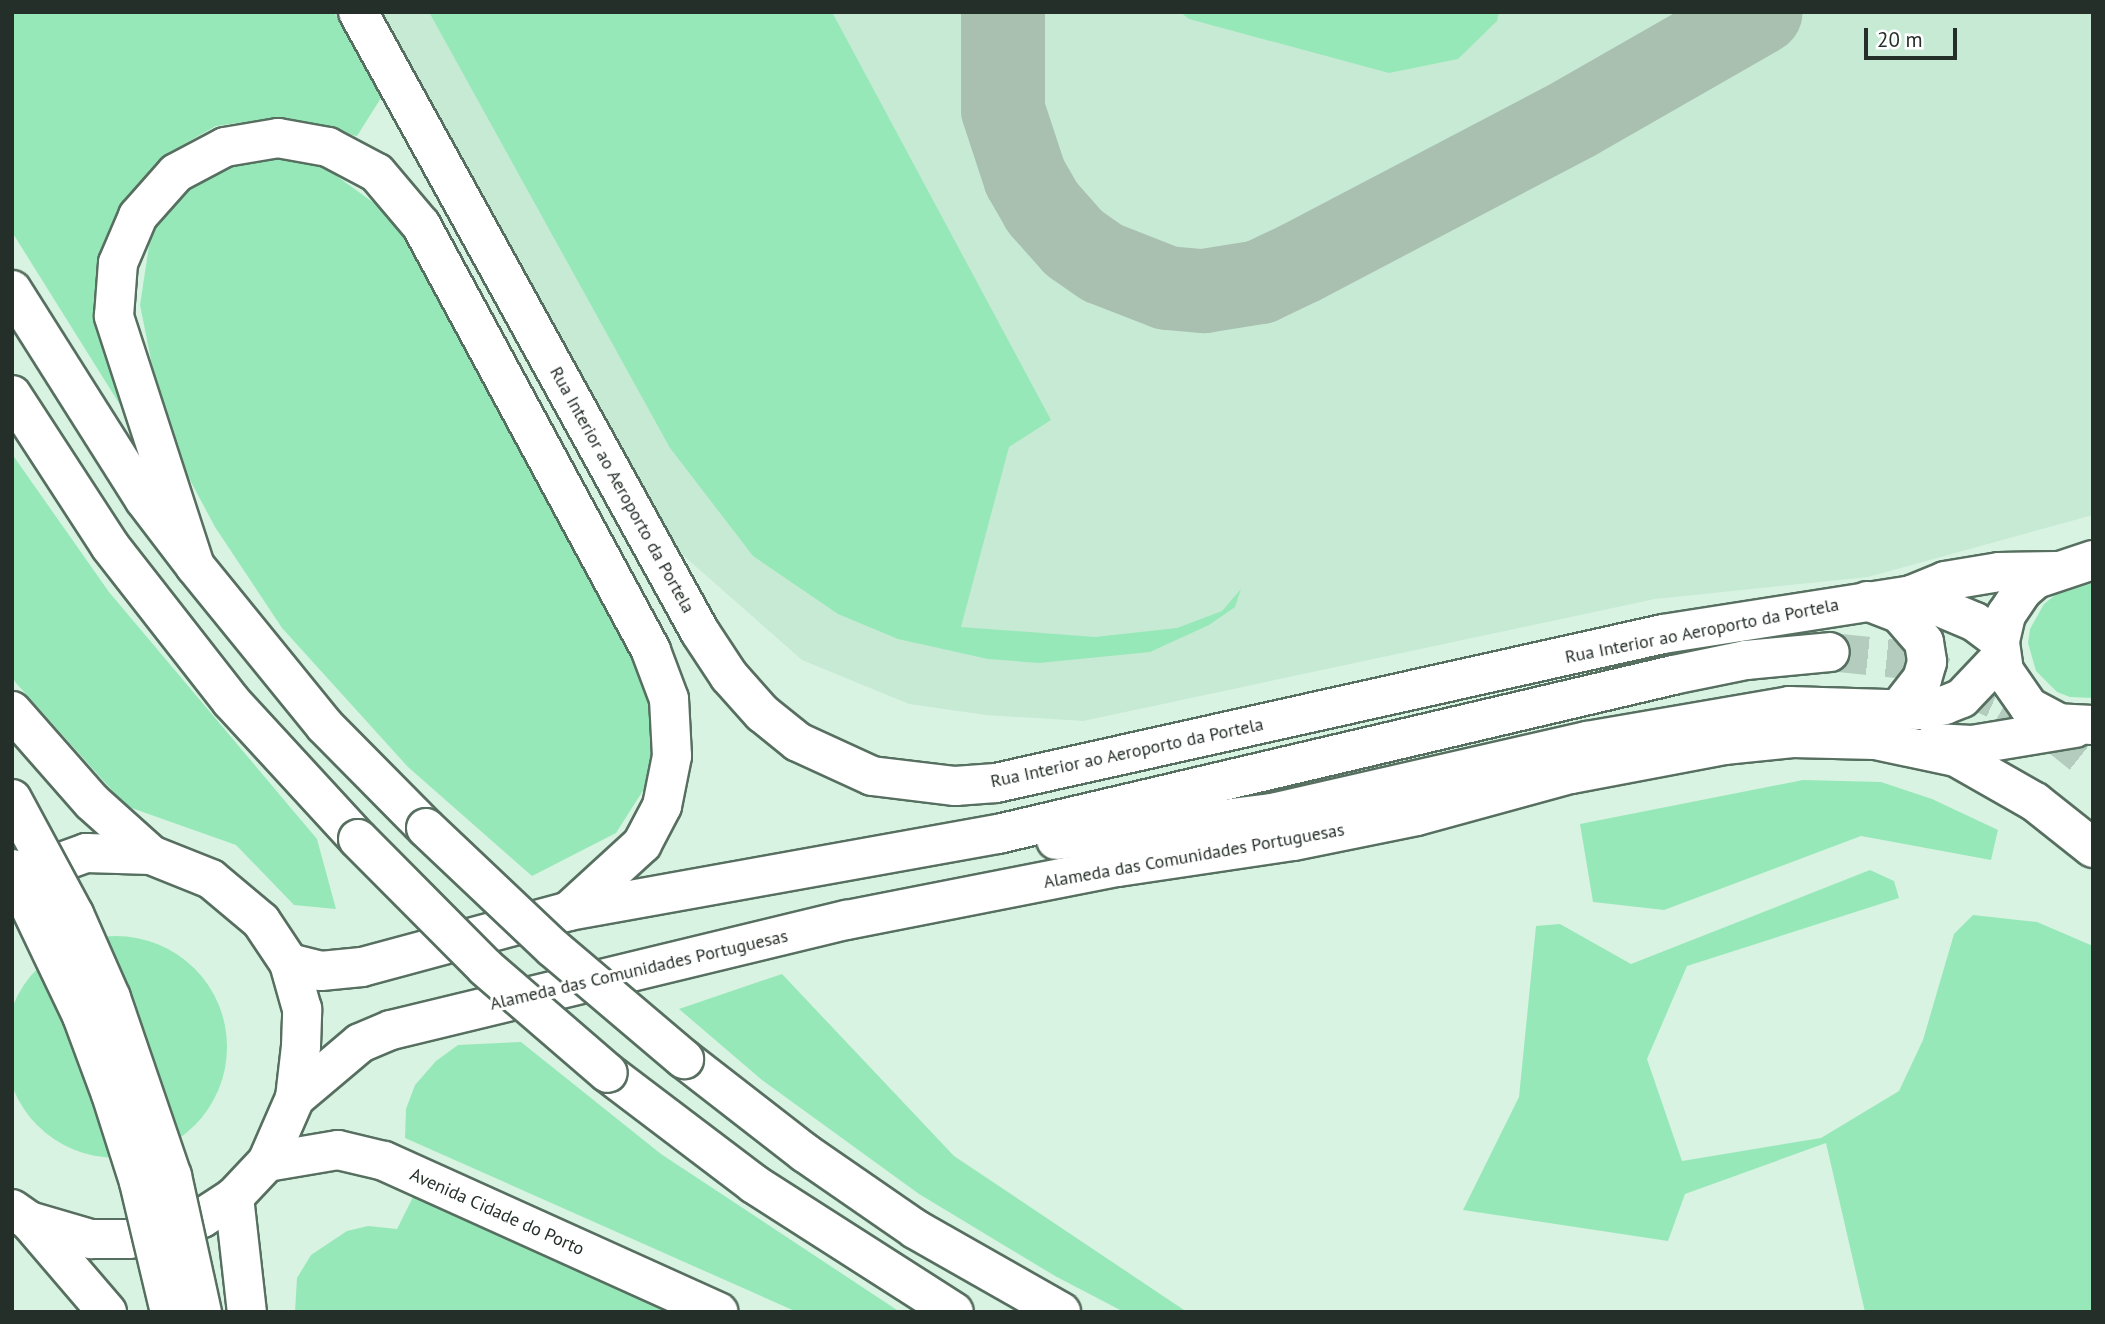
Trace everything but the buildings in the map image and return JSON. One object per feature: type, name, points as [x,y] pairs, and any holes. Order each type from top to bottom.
[{"type":"main road","name":"Rua Interior ao Aeroporto da Portela","points":[[358,12],[700,632],[729,676],[762,713],[831,761],[872,776],[915,784],[996,783],[1663,634],[1911,595],[1958,579],[2056,570],[2093,560]]},
{"type":"main road","points":[[195,566],[114,316],[118,263],[138,216],[176,173],[225,147],[278,138],[328,146],[377,173],[421,225],[651,650],[669,699],[673,755],[662,806],[642,844],[569,911]]},
{"type":"main road","points":[[12,290],[144,499],[195,566],[325,726],[426,828],[553,948],[684,1059],[806,1153],[915,1230],[1062,1312]]},
{"type":"main road","points":[[12,395],[110,546],[231,701],[358,839],[485,967],[608,1073],[754,1184],[954,1312]]},
{"type":"main road","points":[[998,835],[1090,838],[1260,815],[1587,741],[1789,706],[1919,710],[1962,698],[2000,649],[2014,601],[2036,579],[2056,570]]},
{"type":"main road","points":[[1911,595],[1975,622],[2000,649],[2011,687],[2040,716],[2073,726],[2092,724]]},
{"type":"main road","points":[[1867,601],[1899,613],[1924,642],[1927,662],[1922,679],[1898,710]]},
{"type":"main road","points":[[289,963],[321,971],[362,967],[569,911],[998,835],[1673,675],[1746,660],[1830,652]]},
{"type":"main road","points":[[12,711],[92,802],[151,855]]},
{"type":"main road","points":[[1875,740],[1972,745],[2092,724]]},
{"type":"main road","name":"Alameda das Comunidades Portuguesas","points":[[295,1098],[360,1043],[391,1030],[847,920],[1118,867],[1305,838],[1417,816],[1571,774],[1724,745],[1793,738],[1875,740],[1956,757],[2035,802],[2093,848]]},
{"type":"main road","points":[[12,799],[74,915],[111,998],[172,1176],[202,1312]]},
{"type":"main road","points":[[12,881],[28,870],[86,853],[151,855],[211,879],[261,921],[289,963],[302,1009],[295,1098],[267,1162],[234,1197],[202,1217],[167,1232],[130,1239],[91,1239],[21,1215]]},
{"type":"main road","points":[[12,869],[82,1016],[111,1094],[139,1182],[170,1312]]},
{"type":"main road","name":"Avenida Cidade do Porto","points":[[267,1162],[338,1150],[384,1161],[719,1312]]},
{"type":"main road","points":[[234,1197],[247,1312]]},
{"type":"main road","points":[[21,1215],[107,1312]]},
{"type":"shaded area","points":[[379,12],[2093,12],[2093,515],[1868,577],[1655,599],[1083,721],[986,715],[909,704],[802,660],[676,549]]},
{"type":"green space","points":[[12,12],[334,12],[381,98],[357,136],[274,118],[216,126],[163,156],[123,209],[137,432],[12,232]]},
{"type":"green space","points":[[429,12],[832,12],[1051,420],[1009,447],[961,627],[1095,637],[1177,628],[1222,611],[1241,589],[1235,607],[1209,625],[1150,652],[1039,663],[988,659],[898,639],[838,614],[753,556],[670,448]]},
{"type":"green space","points":[[1180,12],[1499,12],[1497,21],[1458,59],[1389,73],[1189,19]]},
{"type":"green space","points":[[272,157],[320,164],[374,203],[416,250],[632,648],[652,715],[651,778],[616,833],[532,876],[408,767],[282,628],[215,527],[166,435],[140,305],[152,226],[195,177]]},
{"type":"green space","points":[[12,454],[109,592],[317,839],[336,909],[294,905],[236,845],[126,806],[16,683],[12,677]]},
{"type":"green space","points":[[2093,583],[2093,698],[2070,697],[2057,692],[2036,671],[2028,643],[2030,629],[2044,604],[2055,595]]},
{"type":"green space","points":[[1803,780],[1881,782],[1932,799],[1998,830],[1991,860],[1861,836],[1664,910],[1593,902],[1580,824]]},
{"type":"green space","points":[[1870,870],[1894,881],[1899,898],[1687,966],[1647,1059],[1682,1161],[1821,1138],[1899,1091],[1923,1040],[1954,934],[1973,915],[2037,922],[2093,946],[2093,1312],[1865,1312],[1826,1143],[1685,1194],[1668,1241],[1463,1210],[1519,1097],[1536,926],[1560,924],[1631,964]]},
{"type":"green space","points":[[127,936],[159,944],[178,954],[195,968],[209,985],[219,1004],[227,1047],[219,1090],[209,1109],[195,1126],[178,1140],[148,1154],[105,1158],[84,1154],[63,1145],[45,1133],[30,1118],[9,1079],[5,1036],[9,1015],[18,994],[30,976],[45,961],[84,940]]},
{"type":"green space","points":[[782,974],[954,1156],[1187,1312],[1124,1312],[1055,1276],[919,1194],[762,1080],[679,1009]]},
{"type":"green space","points":[[521,1042],[661,1154],[900,1312],[797,1312],[405,1138],[406,1109],[415,1085],[436,1061],[458,1045]]},
{"type":"green space","points":[[413,1197],[675,1312],[295,1312],[297,1278],[311,1255],[347,1231],[368,1226],[397,1229]]},
{"type":"taxiway","points":[[1003,12],[1003,110],[1025,177],[1042,207],[1074,243],[1103,263],[1167,288],[1204,291],[1260,282],[1300,263],[1574,119],[1761,12]]},
{"type":"tunnel","points":[[1830,652],[1908,660],[2005,704],[2052,731],[2093,764]]}]
